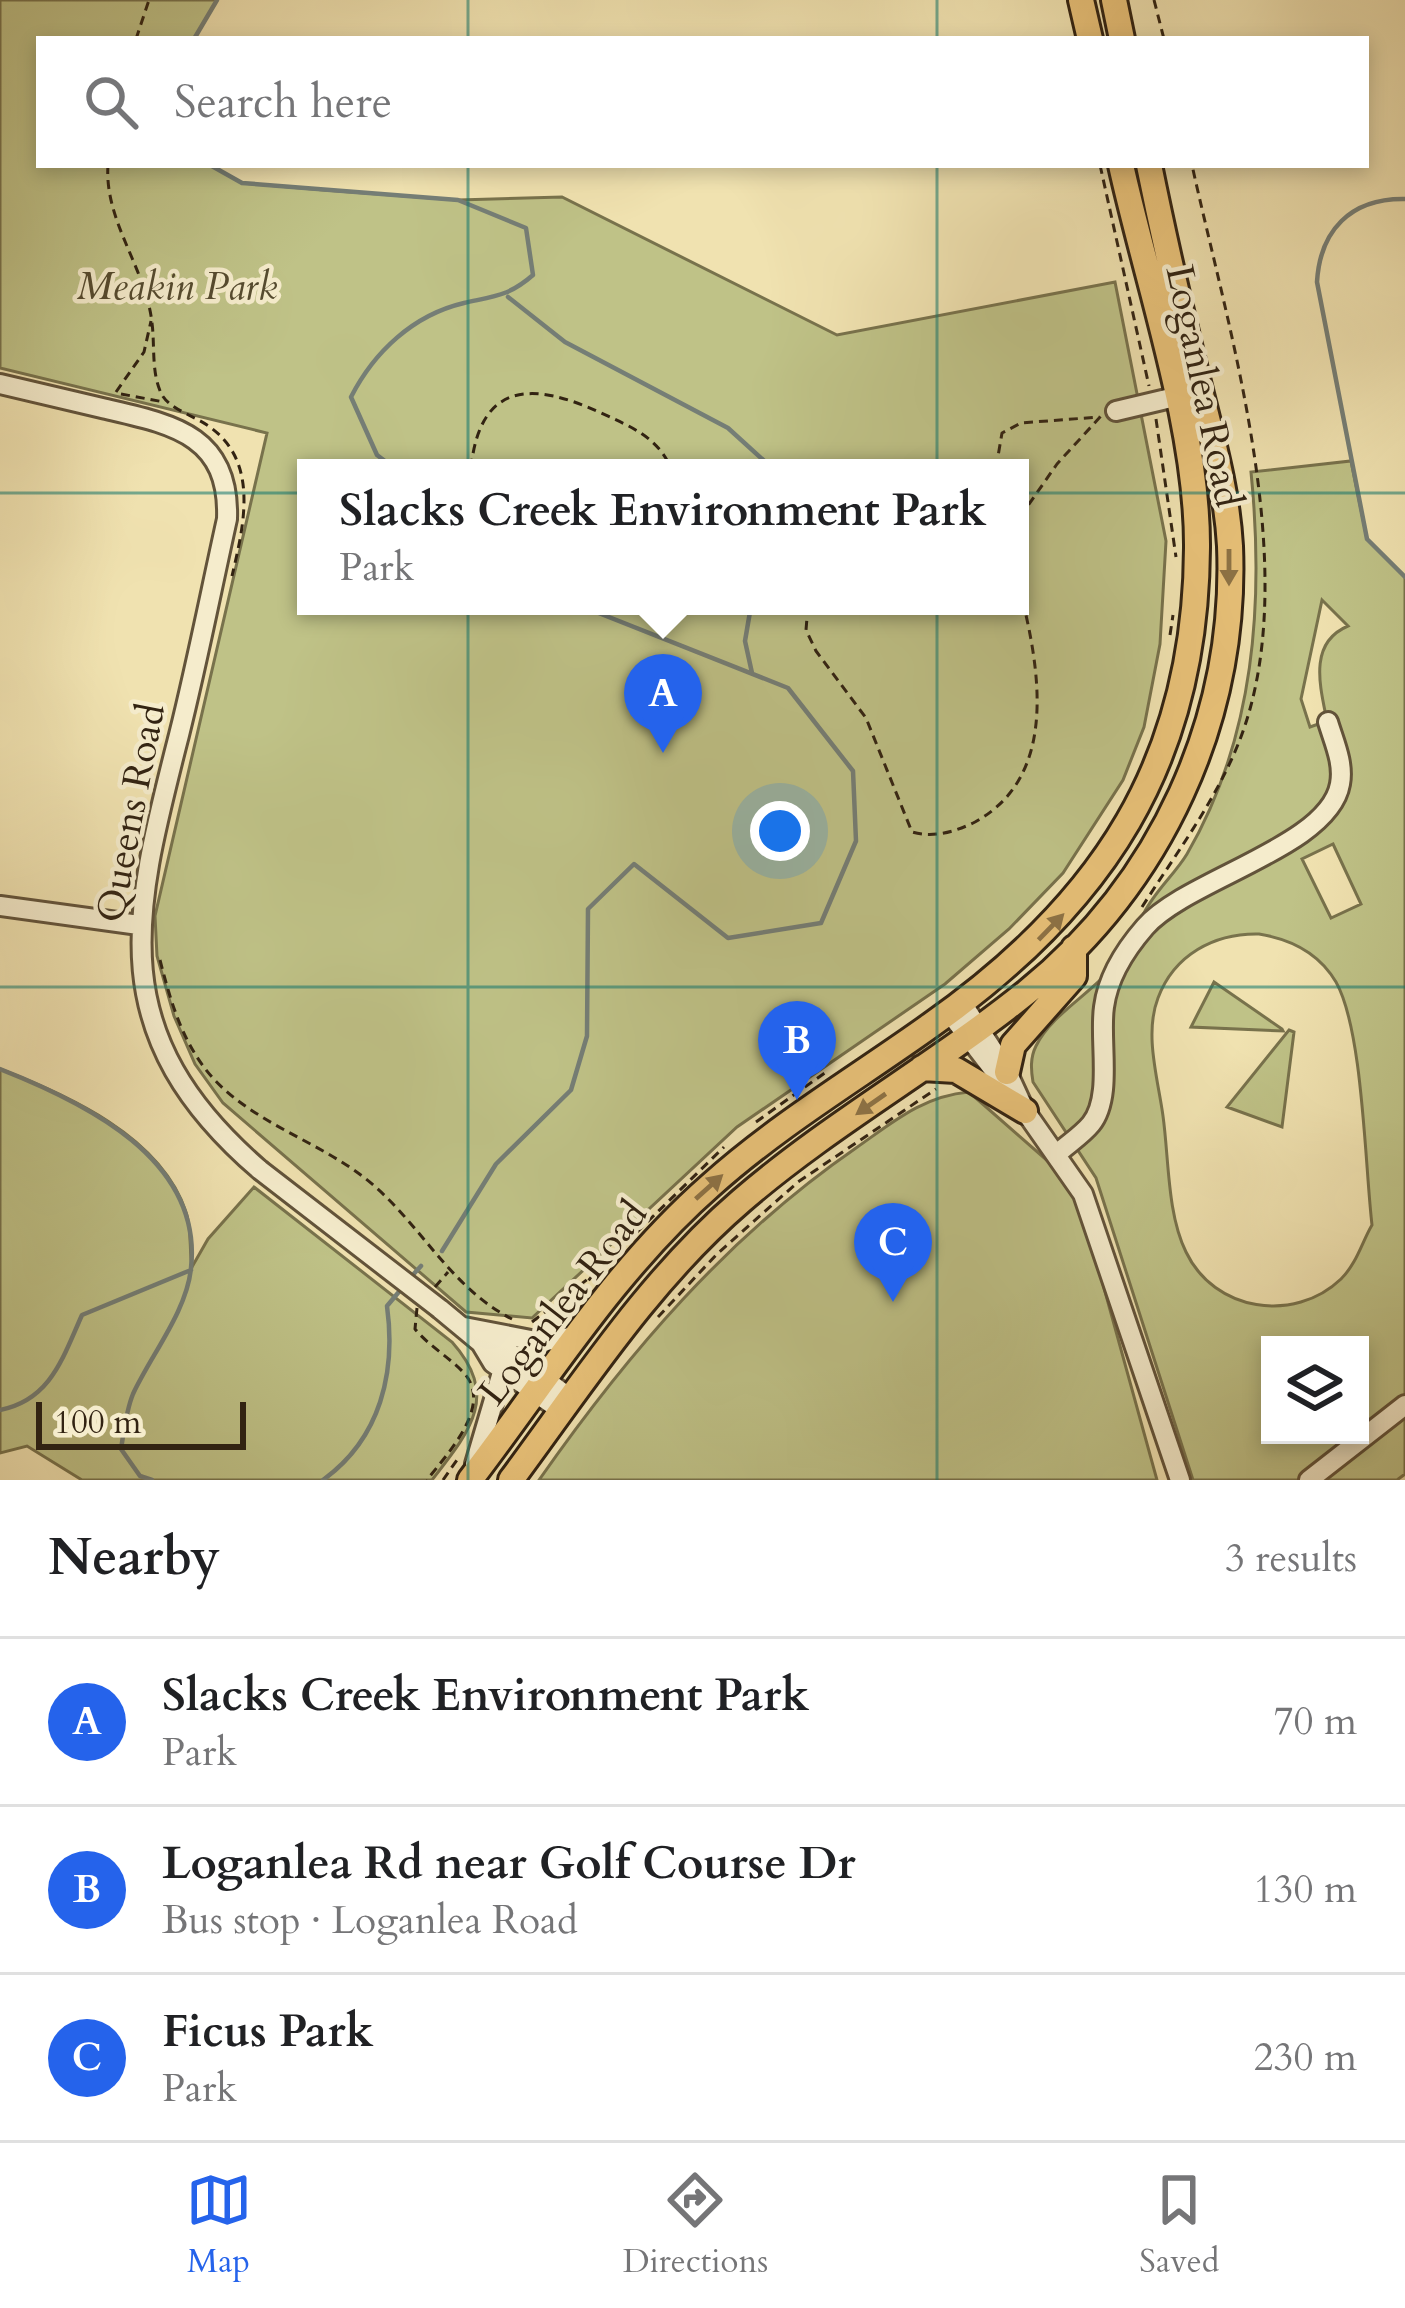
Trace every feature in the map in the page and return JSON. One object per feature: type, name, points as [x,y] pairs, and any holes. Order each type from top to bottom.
[{"type":"main road","points":[[1081,0],[1089,36]]},
{"type":"main road","points":[[1114,0],[1121,36]]},
{"type":"main road","name":"Loganlea Road","points":[[470,1480],[645,1247],[768,1136],[956,1008],[1036,943],[1088,886],[1152,780],[1175,720],[1190,653],[1198,543],[1195,493],[1164,400],[1122,168]]},
{"type":"main road","name":"Loganlea Road","points":[[511,1480],[631,1316],[696,1242],[785,1166],[972,1032],[1074,948],[1114,904],[1172,818],[1206,735],[1225,651],[1230,546],[1225,503],[1150,168]]},
{"type":"main road","points":[[1007,1072],[1013,1045],[1074,976],[1074,948]]},
{"type":"main road","points":[[922,1068],[966,1076],[1021,1105]]},
{"type":"street","name":"Queens Road","points":[[0,384],[182,430],[211,454],[228,496],[227,519],[150,851],[139,925],[142,982],[173,1069],[197,1108],[260,1170],[482,1343],[503,1370],[540,1386]]},
{"type":"street","points":[[1108,414],[1164,400]]},
{"type":"street","points":[[1057,1154],[1093,1122],[1100,1105],[1104,1007],[1122,957],[1147,924],[1174,903],[1307,828],[1332,803],[1341,766],[1328,722]]},
{"type":"street","points":[[0,906],[139,925]]},
{"type":"street","points":[[956,1008],[1001,1086],[1057,1154],[1094,1223],[1180,1480]]},
{"type":"street","points":[[972,1032],[1007,1072],[1021,1105]]},
{"type":"street","points":[[459,1326],[541,1342],[575,1336]]},
{"type":"street","name":"Queens Road","points":[[482,1343],[503,1348],[566,1405]]},
{"type":"street","points":[[470,1480],[503,1370]]},
{"type":"street","points":[[1309,1480],[1405,1405]]},
{"type":"path","points":[[137,36],[149,0]]},
{"type":"path","points":[[1154,0],[1163,36]]},
{"type":"path","points":[[108,168],[106,190],[152,317],[159,388],[166,403]]},
{"type":"path","points":[[1101,168],[1164,400],[1177,570]]},
{"type":"path","points":[[152,317],[144,352],[115,394],[166,403],[216,430],[240,470],[246,495],[244,524],[229,590]]},
{"type":"path","points":[[474,459],[484,423],[496,404],[520,390],[560,395],[651,437],[665,459]]},
{"type":"path","points":[[998,459],[1003,433],[1021,423],[1108,414]]},
{"type":"path","points":[[1029,507],[1108,414]]},
{"type":"path","points":[[1167,654],[1174,610]]},
{"type":"path","points":[[807,615],[806,629],[816,651],[866,718],[912,832],[929,837],[970,825],[1006,803],[1026,766],[1037,729],[1038,692],[1024,615]]},
{"type":"path","points":[[160,962],[187,1041],[233,1098],[365,1178],[399,1208],[449,1270],[489,1307],[527,1323],[539,1321],[593,1275],[735,1138]]},
{"type":"path","points":[[752,1125],[828,1071]]},
{"type":"path","points":[[655,1320],[717,1254],[798,1182],[930,1090],[960,1087],[966,1076]]},
{"type":"path","points":[[433,1289],[449,1270]]},
{"type":"path","points":[[541,1342],[542,1331],[566,1312],[593,1275]]},
{"type":"path","points":[[427,1480],[458,1439],[472,1411],[473,1391],[467,1376],[415,1329],[414,1311],[432,1305]]},
{"type":"green space","name":"Meakin Park","points":[[0,0],[217,0],[196,36],[36,36],[36,168],[215,168],[242,183],[458,200],[562,197],[837,335],[1115,282],[1166,541],[1160,644],[1144,727],[1123,780],[1063,873],[1009,929],[945,984],[737,1127],[532,1318],[466,1312],[223,1103],[195,1064],[174,1016],[157,956],[155,916],[267,433],[0,368]]},
{"type":"green space","points":[[1351,461],[1367,539],[1405,577],[1405,1474],[1397,1480],[1193,1480],[1096,1178],[1032,1078],[1033,1055],[1043,1035],[1122,954],[1149,905],[1187,854],[1210,809],[1241,716],[1249,668],[1255,521],[1251,472]],"holes":[[[1322,600],[1348,626],[1335,634],[1322,654],[1320,680],[1327,721],[1310,727],[1301,699]],[[1333,844],[1361,904],[1331,918],[1302,859]],[[1259,934],[1312,955],[1336,982],[1345,1004],[1362,1099],[1372,1225],[1341,1279],[1322,1293],[1279,1306],[1235,1298],[1215,1287],[1186,1252],[1172,1203],[1153,1057],[1154,1012],[1174,970],[1211,942]]]},
{"type":"green space","points":[[1214,982],[1282,1029],[1283,1031],[1191,1027]]},
{"type":"green space","points":[[1289,1030],[1294,1032],[1282,1127],[1227,1107]]},
{"type":"green space","points":[[0,1069],[82,1106],[134,1140],[156,1161],[186,1212],[192,1267],[208,1239],[254,1187],[452,1342],[466,1361],[477,1396],[468,1429],[432,1480],[82,1480],[27,1446],[0,1453]]},
{"type":"green space","points":[[969,1092],[1066,1177],[1088,1230],[1157,1480],[539,1480],[644,1343],[765,1220],[896,1120],[937,1099]]},
{"type":"waterway","points":[[196,36],[217,0]]},
{"type":"waterway","points":[[215,168],[242,183],[458,200],[526,228],[533,275],[509,291],[445,309],[412,326],[383,351],[351,397],[382,459]]},
{"type":"waterway","points":[[1405,199],[1368,204],[1342,221],[1324,247],[1317,282],[1367,539],[1405,577]]},
{"type":"waterway","points":[[508,297],[565,342],[728,428],[762,459]]},
{"type":"waterway","points":[[442,1251],[496,1164],[571,1090],[587,1036],[588,909],[634,864],[728,938],[821,923],[856,841],[853,771],[788,688],[604,615]]},
{"type":"waterway","points":[[749,615],[745,641],[752,673]]},
{"type":"waterway","points":[[0,1069],[67,1099],[132,1140],[178,1196],[190,1230],[188,1284],[133,1394],[121,1449],[140,1476],[152,1480]]},
{"type":"waterway","points":[[410,1278],[421,1266]]},
{"type":"waterway","points":[[0,1410],[32,1397],[43,1387],[82,1315],[191,1270]]},
{"type":"waterway","points":[[323,1480],[343,1463],[371,1424],[386,1379],[387,1306],[403,1287]]},
{"type":"place","name":"Slacks Creek Environment Park","points":[[663,753]]},
{"type":"place","name":"Loganlea Rd near Golf Course Dr","points":[[797,1100]]},
{"type":"place","name":"Ficus Park","points":[[893,1302]]}]
